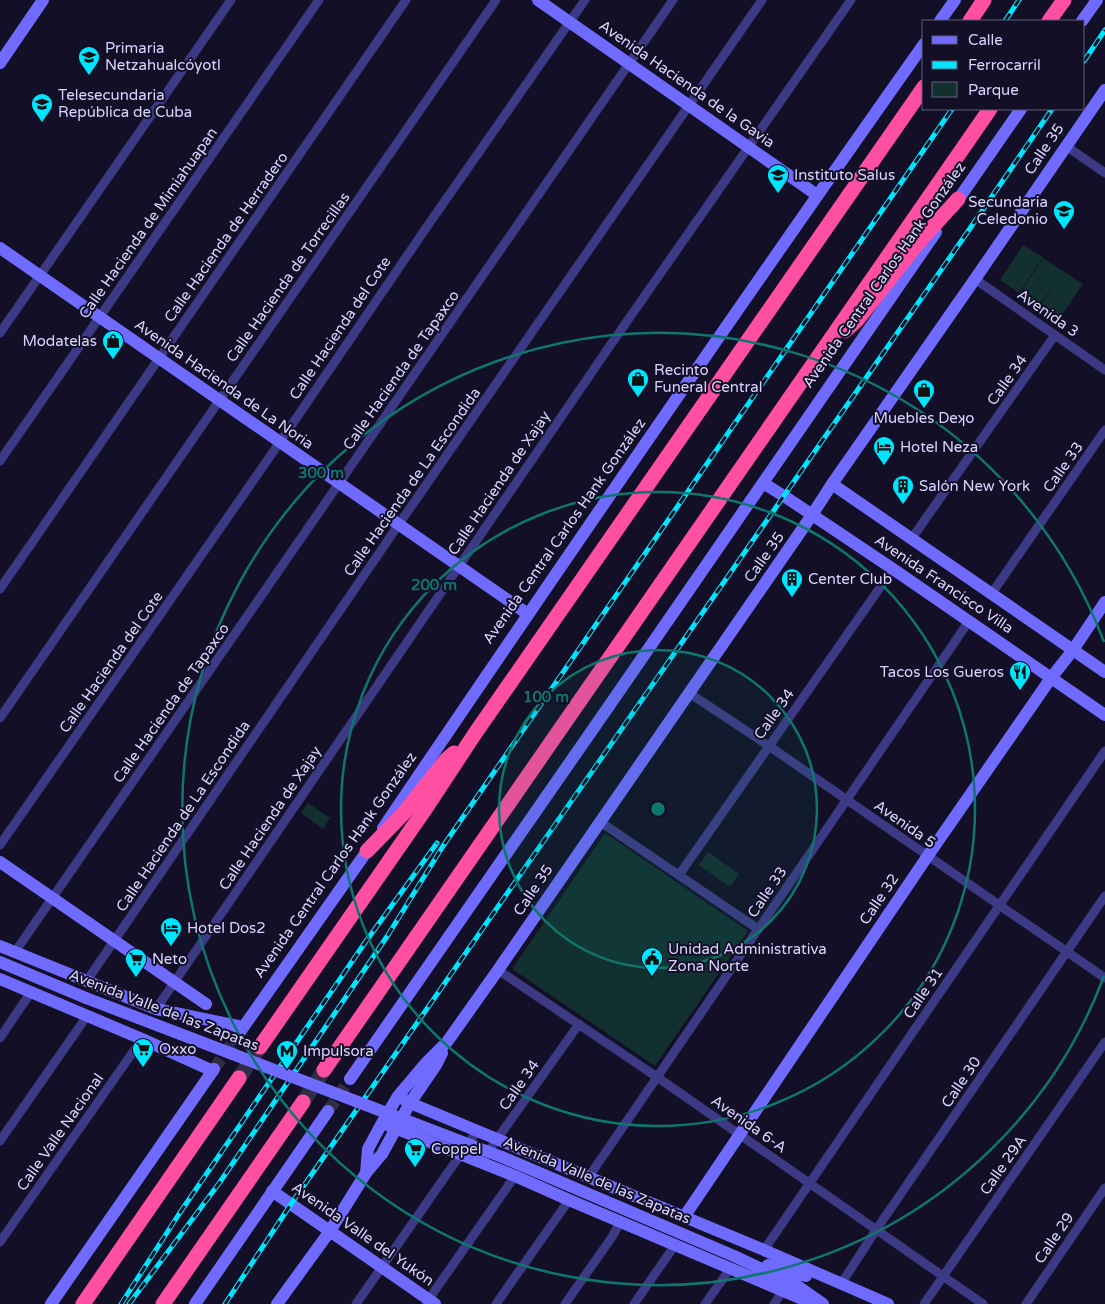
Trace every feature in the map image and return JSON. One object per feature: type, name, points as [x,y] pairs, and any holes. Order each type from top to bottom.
[{"type":"highway","points":[[971,20],[984,0]]},
{"type":"highway","points":[[1050,20],[1064,0]]},
{"type":"highway","points":[[260,1047],[922,90]]},
{"type":"highway","name":"Avenida Central Carlos Hank González","points":[[324,1070],[989,110]]},
{"type":"highway","points":[[813,365],[857,320],[918,243],[958,199]]},
{"type":"highway","points":[[367,851],[403,814],[446,760],[474,736]]},
{"type":"highway","points":[[83,1304],[239,1078]]},
{"type":"highway","points":[[163,1304],[303,1102]]},
{"type":"highway","points":[[173,1304],[200,1260],[220,1221]]},
{"type":"main road","points":[[0,63],[43,0]]},
{"type":"main road","name":"Avenida Hacienda de la Gavia","points":[[538,0],[818,194]]},
{"type":"main road","points":[[941,20],[955,0]]},
{"type":"main road","points":[[1083,20],[1097,0]]},
{"type":"main road","name":"Avenida Central Carlos Hank González","points":[[235,1039],[367,851],[818,194],[922,47]]},
{"type":"main road","name":"Calle 35","points":[[382,1123],[398,1096],[425,1064],[447,1042],[498,970],[1105,90]]},
{"type":"main road","name":"Avenida Central Carlos Hank González","points":[[350,1079],[1020,110]]},
{"type":"main road","name":"Avenida Hacienda de La Noria","points":[[0,248],[528,614]]},
{"type":"main road","name":"Avenida Francisco Villa","points":[[763,483],[893,569],[1105,715]]},
{"type":"main road","name":"Avenida Francisco Villa","points":[[832,484],[1105,672]]},
{"type":"main road","name":"Calle 32","points":[[684,1217],[928,857],[1105,602]]},
{"type":"main road","points":[[0,862],[206,1004]]},
{"type":"main road","name":"Avenida Valle de las Zapatas","points":[[0,946],[156,1009],[243,1027]]},
{"type":"main road","name":"Avenida Valle de las Zapatas","points":[[0,962],[86,998],[502,1157],[734,1256],[796,1285],[823,1304]]},
{"type":"main road","points":[[0,979],[213,1070],[51,1304]]},
{"type":"main road","points":[[93,1018],[109,1015],[114,1008],[116,997],[113,992]]},
{"type":"main road","name":"Calle 35","points":[[397,1128],[410,1103],[436,1065],[447,1042]]},
{"type":"main road","name":"Avenida Valle de las Zapatas","points":[[398,1096],[410,1103],[764,1250],[888,1304]]},
{"type":"main road","points":[[195,1304],[328,1111]]},
{"type":"main road","points":[[366,1173],[368,1149],[382,1123]]},
{"type":"main road","name":"Avenida Valle de las Zapatas","points":[[382,1123],[515,1176],[814,1304]]},
{"type":"main road","points":[[446,1148],[461,1124]]},
{"type":"main road","points":[[277,1304],[330,1231],[366,1173],[382,1154],[397,1128]]},
{"type":"main road","name":"Avenida Valle del Yukón","points":[[272,1191],[430,1302]]},
{"type":"main road","name":"Avenida Valle de las Zapatas","points":[[734,1256],[840,1284]]},
{"type":"street","points":[[0,333],[231,0]]},
{"type":"street","name":"Calle Hacienda de Mimiahuapan","points":[[0,461],[319,0]]},
{"type":"street","name":"Calle Hacienda de Herradero","points":[[0,589],[406,0]]},
{"type":"street","name":"Calle Hacienda de Torrecillas","points":[[0,718],[496,0]]},
{"type":"street","name":"Calle Hacienda del Cote","points":[[0,846],[585,0]]},
{"type":"street","name":"Calle Hacienda de Tapaxco","points":[[15,952],[673,0]]},
{"type":"street","name":"Calle Hacienda de La Escondida","points":[[86,982],[399,524],[762,0]]},
{"type":"street","name":"Calle Hacienda de Xajay","points":[[156,1009],[607,350],[851,0]]},
{"type":"street","points":[[1066,146],[1105,173]]},
{"type":"street","name":"Avenida 3","points":[[975,279],[1105,370]]},
{"type":"street","name":"Calle 34","points":[[912,538],[1055,335]]},
{"type":"street","name":"Calle 33","points":[[992,593],[1105,430]]},
{"type":"street","name":"Calle 34","points":[[679,875],[893,569]]},
{"type":"street","name":"Calle 33","points":[[588,1178],[969,621]]},
{"type":"street","name":"Avenida 5","points":[[689,694],[769,746],[1105,978]]},
{"type":"street","name":"Calle 31","points":[[764,1250],[1105,751]]},
{"type":"street","points":[[599,822],[758,929]]},
{"type":"street","name":"Calle 30","points":[[840,1284],[1105,896]]},
{"type":"street","name":"Avenida 6-A","points":[[498,970],[657,1077],[984,1304]]},
{"type":"street","points":[[0,1038],[31,992]]},
{"type":"street","points":[[0,1141],[93,1018]]},
{"type":"street","name":"Calle 34","points":[[480,1162],[579,1024]]},
{"type":"street","name":"Calle Valle Nacional","points":[[0,1242],[142,1039]]},
{"type":"street","name":"Calle 29A","points":[[924,1304],[1105,1042]]},
{"type":"street","points":[[356,1304],[477,1131]]},
{"type":"street","points":[[430,1302],[515,1176]]},
{"type":"street","name":"Calle 29","points":[[1026,1304],[1105,1188]]},
{"type":"street","points":[[496,1304],[569,1200]]},
{"type":"street","points":[[566,1304],[621,1221]]},
{"type":"street","points":[[634,1304],[675,1245]]},
{"type":"street","points":[[705,1304],[730,1269]]},
{"type":"street","points":[[774,1304],[783,1291]]},
{"type":"green space","points":[[1023,245],[1043,257],[1019,293],[1000,280]]},
{"type":"green space","points":[[1043,258],[1063,271],[1039,306],[1020,293]]},
{"type":"green space","points":[[1063,271],[1083,284],[1059,319],[1040,306]]},
{"type":"green space","points":[[308,803],[330,818],[323,829],[301,813]]},
{"type":"green space","points":[[605,833],[748,931],[655,1066],[512,969]]},
{"type":"green space","points":[[708,852],[739,874],[730,887],[699,865]]},
{"type":"tunnel","points":[[214,1069],[235,1039]]},
{"type":"tunnel","points":[[239,1078],[260,1047]]},
{"type":"tunnel","points":[[303,1102],[324,1070]]},
{"type":"tunnel","points":[[328,1111],[350,1079]]},
{"type":"railway","points":[[1006,20],[1019,0]]},
{"type":"railway","points":[[1085,60],[1105,30]]},
{"type":"railway","points":[[129,1304],[220,1182],[388,935],[443,846],[951,110]]},
{"type":"railway","points":[[225,1304],[291,1204],[1051,110]]},
{"type":"railway","points":[[121,1304],[179,1214],[364,944],[437,843]]},
{"type":"place","name":"Primaria Netzahualcóyotl","points":[[89,76]]},
{"type":"place","name":"Telesecundaria República de Cuba","points":[[42,123]]},
{"type":"place","name":"Instituto Salus","points":[[778,194]]},
{"type":"place","name":"Secundaria Celedonio","points":[[1064,230]]},
{"type":"place","name":"Modatelas","points":[[113,360]]},
{"type":"place","name":"Recinto Funeral Central","points":[[638,398]]},
{"type":"place","name":"Muebles Deʞo","points":[[924,409]]},
{"type":"place","name":"Hotel Neza","points":[[884,466]]},
{"type":"place","name":"Salón New York","points":[[903,505]]},
{"type":"place","name":"Center Club","points":[[792,598]]},
{"type":"place","name":"Tacos Los Gueros","points":[[1020,691]]},
{"type":"place","name":"Hotel Dos2","points":[[171,947]]},
{"type":"place","name":"Unidad Administrativa Zona Norte","points":[[652,977]]},
{"type":"place","name":"Neto","points":[[136,978]]},
{"type":"place","name":"Oxxo","points":[[143,1068]]},
{"type":"place","name":"Impulsora","points":[[287,1070]]},
{"type":"place","name":"Coppel","points":[[415,1168]]}]
